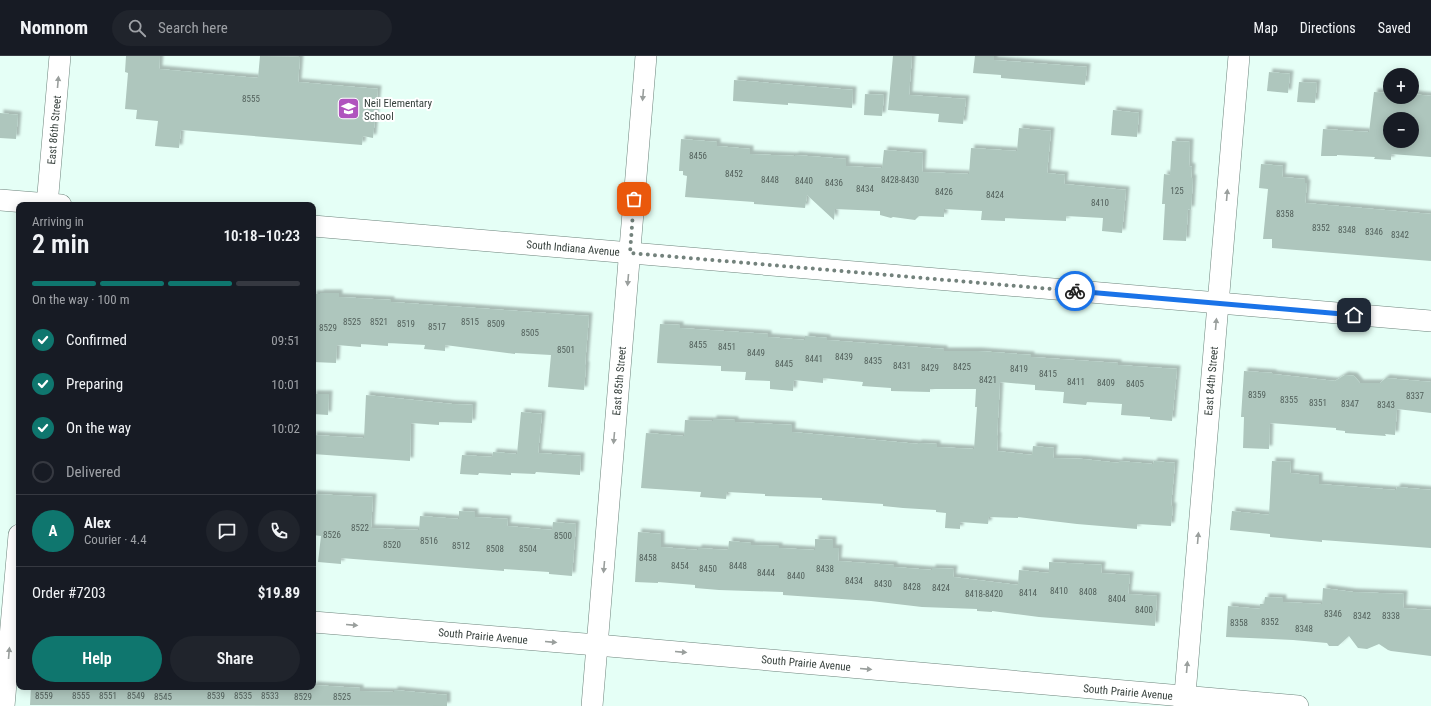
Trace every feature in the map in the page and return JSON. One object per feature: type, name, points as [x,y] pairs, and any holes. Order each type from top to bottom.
[{"type":"street","name":"East 86th Street","points":[[52,202],[60,56]]},
{"type":"street","name":"East 85th Street","points":[[592,706],[646,56]]},
{"type":"street","name":"East 84th Street","points":[[1184,701],[1239,56]]},
{"type":"street","points":[[0,200],[21,202]]},
{"type":"street","name":"South Indiana Avenue","points":[[316,226],[1431,321]]},
{"type":"street","points":[[4,706],[11,598],[16,559]]},
{"type":"street","name":"South Prairie Avenue","points":[[316,622],[597,645],[1184,701],[1298,706]]},
{"type":"building","points":[[126,56],[160,56],[159,69],[258,78],[260,56],[300,57],[298,82],[378,89],[373,138],[363,136],[362,145],[181,130],[179,148],[155,146],[158,121],[136,119],[137,110],[125,109],[128,73],[125,72]]},
{"type":"building","points":[[893,56],[912,56],[909,95],[966,99],[963,124],[938,122],[939,114],[888,110]]},
{"type":"building","points":[[975,56],[994,56],[994,60],[1087,67],[1085,85],[1001,78],[1001,75],[973,73]]},
{"type":"building","points":[[1269,72],[1290,74],[1288,93],[1267,91]]},
{"type":"building","points":[[734,80],[853,90],[852,108],[788,103],[788,105],[733,101]]},
{"type":"building","points":[[1299,82],[1317,83],[1315,103],[1297,102]]},
{"type":"building","points":[[1374,92],[1383,93],[1383,104],[1419,104],[1419,95],[1431,96],[1431,157],[1391,154],[1391,160],[1374,159],[1375,157],[1337,155],[1321,156],[1323,129],[1369,132]]},
{"type":"building","points":[[865,94],[884,95],[882,116],[864,115]]},
{"type":"building","points":[[1113,110],[1139,113],[1137,137],[1111,135]]},
{"type":"building","points":[[0,113],[18,115],[16,139],[0,138]]},
{"type":"building","points":[[1019,128],[1051,131],[1047,173],[1065,175],[1064,184],[1126,190],[1122,233],[1102,231],[1103,218],[1066,216],[1066,221],[1005,218],[1005,221],[981,220],[982,211],[944,209],[944,217],[919,216],[915,220],[891,218],[880,215],[880,211],[835,209],[834,220],[807,195],[805,208],[754,204],[754,202],[685,197],[687,176],[683,175],[683,171],[679,171],[681,139],[717,142],[717,146],[750,149],[750,154],[795,155],[846,159],[846,166],[882,168],[884,150],[923,153],[922,172],[969,174],[971,148],[1017,151]]},
{"type":"building","points":[[1172,141],[1190,142],[1189,166],[1192,167],[1191,178],[1193,178],[1191,210],[1188,209],[1186,241],[1163,240],[1165,204],[1162,204],[1164,174],[1170,175]]},
{"type":"building","points":[[1261,164],[1283,166],[1282,177],[1305,179],[1305,183],[1307,183],[1305,203],[1431,214],[1431,261],[1272,248],[1272,239],[1263,239],[1268,189],[1259,188]]},
{"type":"building","points":[[339,293],[339,297],[391,300],[391,302],[589,316],[584,390],[548,387],[551,355],[515,354],[445,345],[445,351],[424,349],[425,345],[388,343],[388,346],[361,344],[361,347],[337,345],[336,363],[316,362],[316,294]]},
{"type":"building","points":[[660,324],[680,325],[680,328],[768,334],[768,337],[805,340],[805,336],[827,338],[827,340],[944,349],[944,351],[978,351],[1031,355],[1031,357],[1177,369],[1172,421],[1150,419],[1150,417],[1121,415],[1122,404],[1087,402],[1086,405],[1063,403],[1064,392],[1035,390],[1035,385],[1000,382],[997,436],[997,451],[1032,455],[1033,446],[1054,448],[1053,458],[1083,459],[1119,463],[1119,461],[1153,464],[1154,461],[1175,463],[1171,506],[1173,506],[1171,526],[1137,524],[1137,529],[1018,517],[989,517],[988,524],[960,522],[960,529],[945,528],[946,513],[936,512],[936,510],[883,506],[883,504],[822,500],[822,498],[765,496],[765,494],[727,492],[726,499],[700,497],[701,492],[641,488],[646,433],[684,436],[685,420],[735,420],[735,422],[792,425],[792,432],[918,444],[937,444],[937,447],[974,449],[977,407],[975,407],[976,389],[930,389],[930,392],[891,391],[891,388],[862,386],[863,382],[823,378],[823,383],[794,380],[793,391],[770,389],[770,381],[745,380],[746,372],[721,371],[721,366],[657,363]]},
{"type":"building","points":[[1244,371],[1335,381],[1345,375],[1354,376],[1360,383],[1380,383],[1386,378],[1431,382],[1431,413],[1397,409],[1395,435],[1385,434],[1386,436],[1345,433],[1345,431],[1336,430],[1336,428],[1270,423],[1269,449],[1243,448],[1244,417],[1241,417]]},
{"type":"building","points":[[316,394],[329,394],[328,415],[316,414]]},
{"type":"building","points":[[366,395],[473,405],[472,423],[439,422],[439,425],[411,423],[410,461],[316,454],[316,435],[364,438]]},
{"type":"building","points":[[521,412],[542,414],[538,453],[581,456],[580,475],[536,472],[535,474],[511,473],[511,475],[479,473],[478,475],[460,474],[462,455],[492,457],[493,452],[517,454]]},
{"type":"building","points":[[1272,461],[1291,462],[1290,473],[1319,476],[1319,484],[1396,490],[1397,487],[1431,490],[1431,548],[1322,540],[1322,542],[1270,537],[1270,534],[1230,530],[1232,511],[1269,515]]},
{"type":"building","points":[[316,494],[373,497],[371,528],[419,530],[420,516],[459,519],[459,511],[475,512],[475,517],[508,519],[507,526],[552,530],[553,522],[576,524],[572,576],[549,574],[549,572],[504,569],[504,571],[341,558],[341,564],[318,562],[321,536],[316,535]]},
{"type":"building","points":[[638,532],[661,534],[661,547],[698,550],[698,548],[728,550],[729,541],[751,543],[751,545],[779,546],[779,548],[815,550],[815,539],[833,540],[833,548],[839,548],[838,561],[894,565],[894,567],[932,570],[932,568],[954,569],[953,577],[1018,585],[1019,570],[1049,573],[1049,562],[1102,565],[1101,573],[1130,575],[1128,594],[1157,596],[1155,626],[1039,617],[992,611],[977,611],[977,609],[922,607],[871,601],[783,595],[783,592],[719,590],[695,588],[695,585],[635,582]]},
{"type":"building","points":[[1323,588],[1353,592],[1404,594],[1403,608],[1431,610],[1431,656],[1391,651],[1379,644],[1367,649],[1358,648],[1349,636],[1338,646],[1329,646],[1327,643],[1293,640],[1226,637],[1228,606],[1260,609],[1260,604],[1264,604],[1265,597],[1283,598],[1283,602],[1322,604]]},
{"type":"building","points":[[316,685],[360,688],[360,691],[394,692],[394,690],[447,695],[447,706],[30,705],[31,690],[316,690]]},
{"type":"way so far","points":[[634,199],[630,253],[1075,291]]},
{"type":"place","name":"Neil Elementary School","points":[[348,109]]},
{"type":"route","points":[[1075,291],[1354,315]]}]
